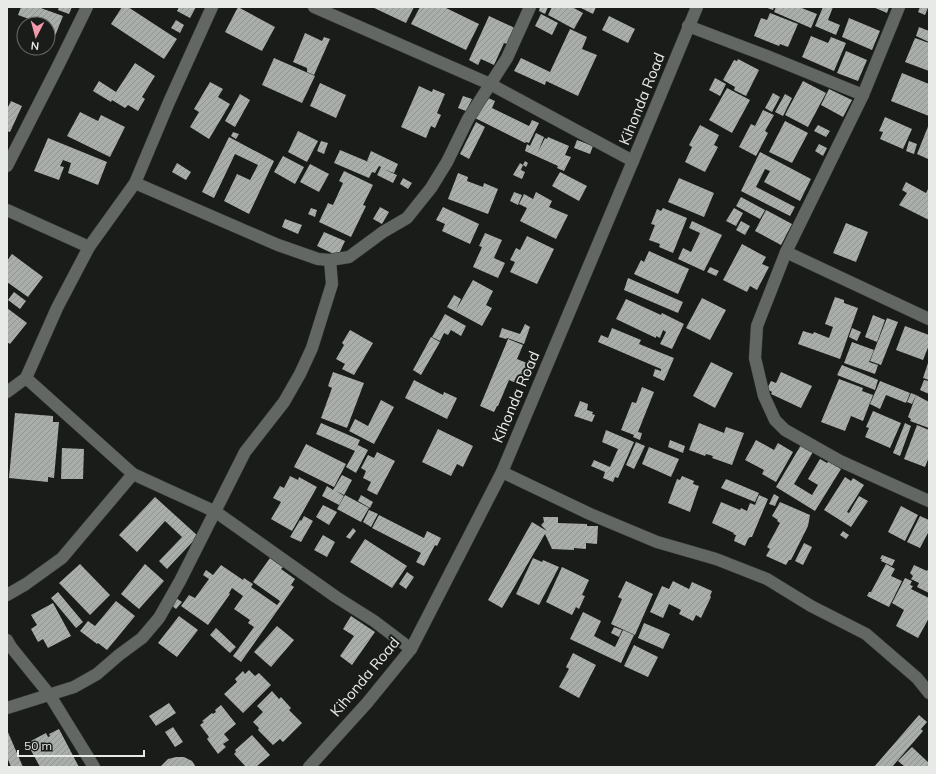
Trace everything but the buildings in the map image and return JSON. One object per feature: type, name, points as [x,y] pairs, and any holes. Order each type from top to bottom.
[{"type":"street","points":[[7,166],[87,7]]},
{"type":"street","points":[[7,392],[26,378],[57,308],[89,246],[135,183],[169,102],[212,7]]},
{"type":"street","points":[[314,7],[490,84],[633,161]]},
{"type":"street","points":[[135,183],[278,245],[318,259],[330,260],[349,257],[383,232],[407,218],[431,188],[447,162],[468,119],[507,58],[530,7]]},
{"type":"street","name":"Kihonda Road","points":[[309,767],[367,703],[411,648],[502,472],[697,7]]},
{"type":"street","points":[[899,7],[863,95],[786,252],[757,326],[755,358],[764,396],[775,420],[785,430],[840,461],[929,501]]},
{"type":"street","points":[[688,26],[768,56],[863,95]]},
{"type":"street","points":[[7,210],[89,246]]},
{"type":"street","points":[[786,252],[929,319]]},
{"type":"street","points":[[7,708],[74,686],[97,674],[142,638],[159,618],[180,582],[245,452],[284,402],[306,361],[312,348],[332,284],[330,260]]},
{"type":"street","points":[[26,378],[133,474],[216,512],[411,648]]},
{"type":"street","points":[[502,472],[590,514],[657,542],[716,559],[767,579],[811,606],[866,634],[917,678],[929,693]]},
{"type":"street","points":[[7,595],[26,584],[62,558],[133,474]]},
{"type":"street","points":[[7,640],[49,694],[94,767]]}]
